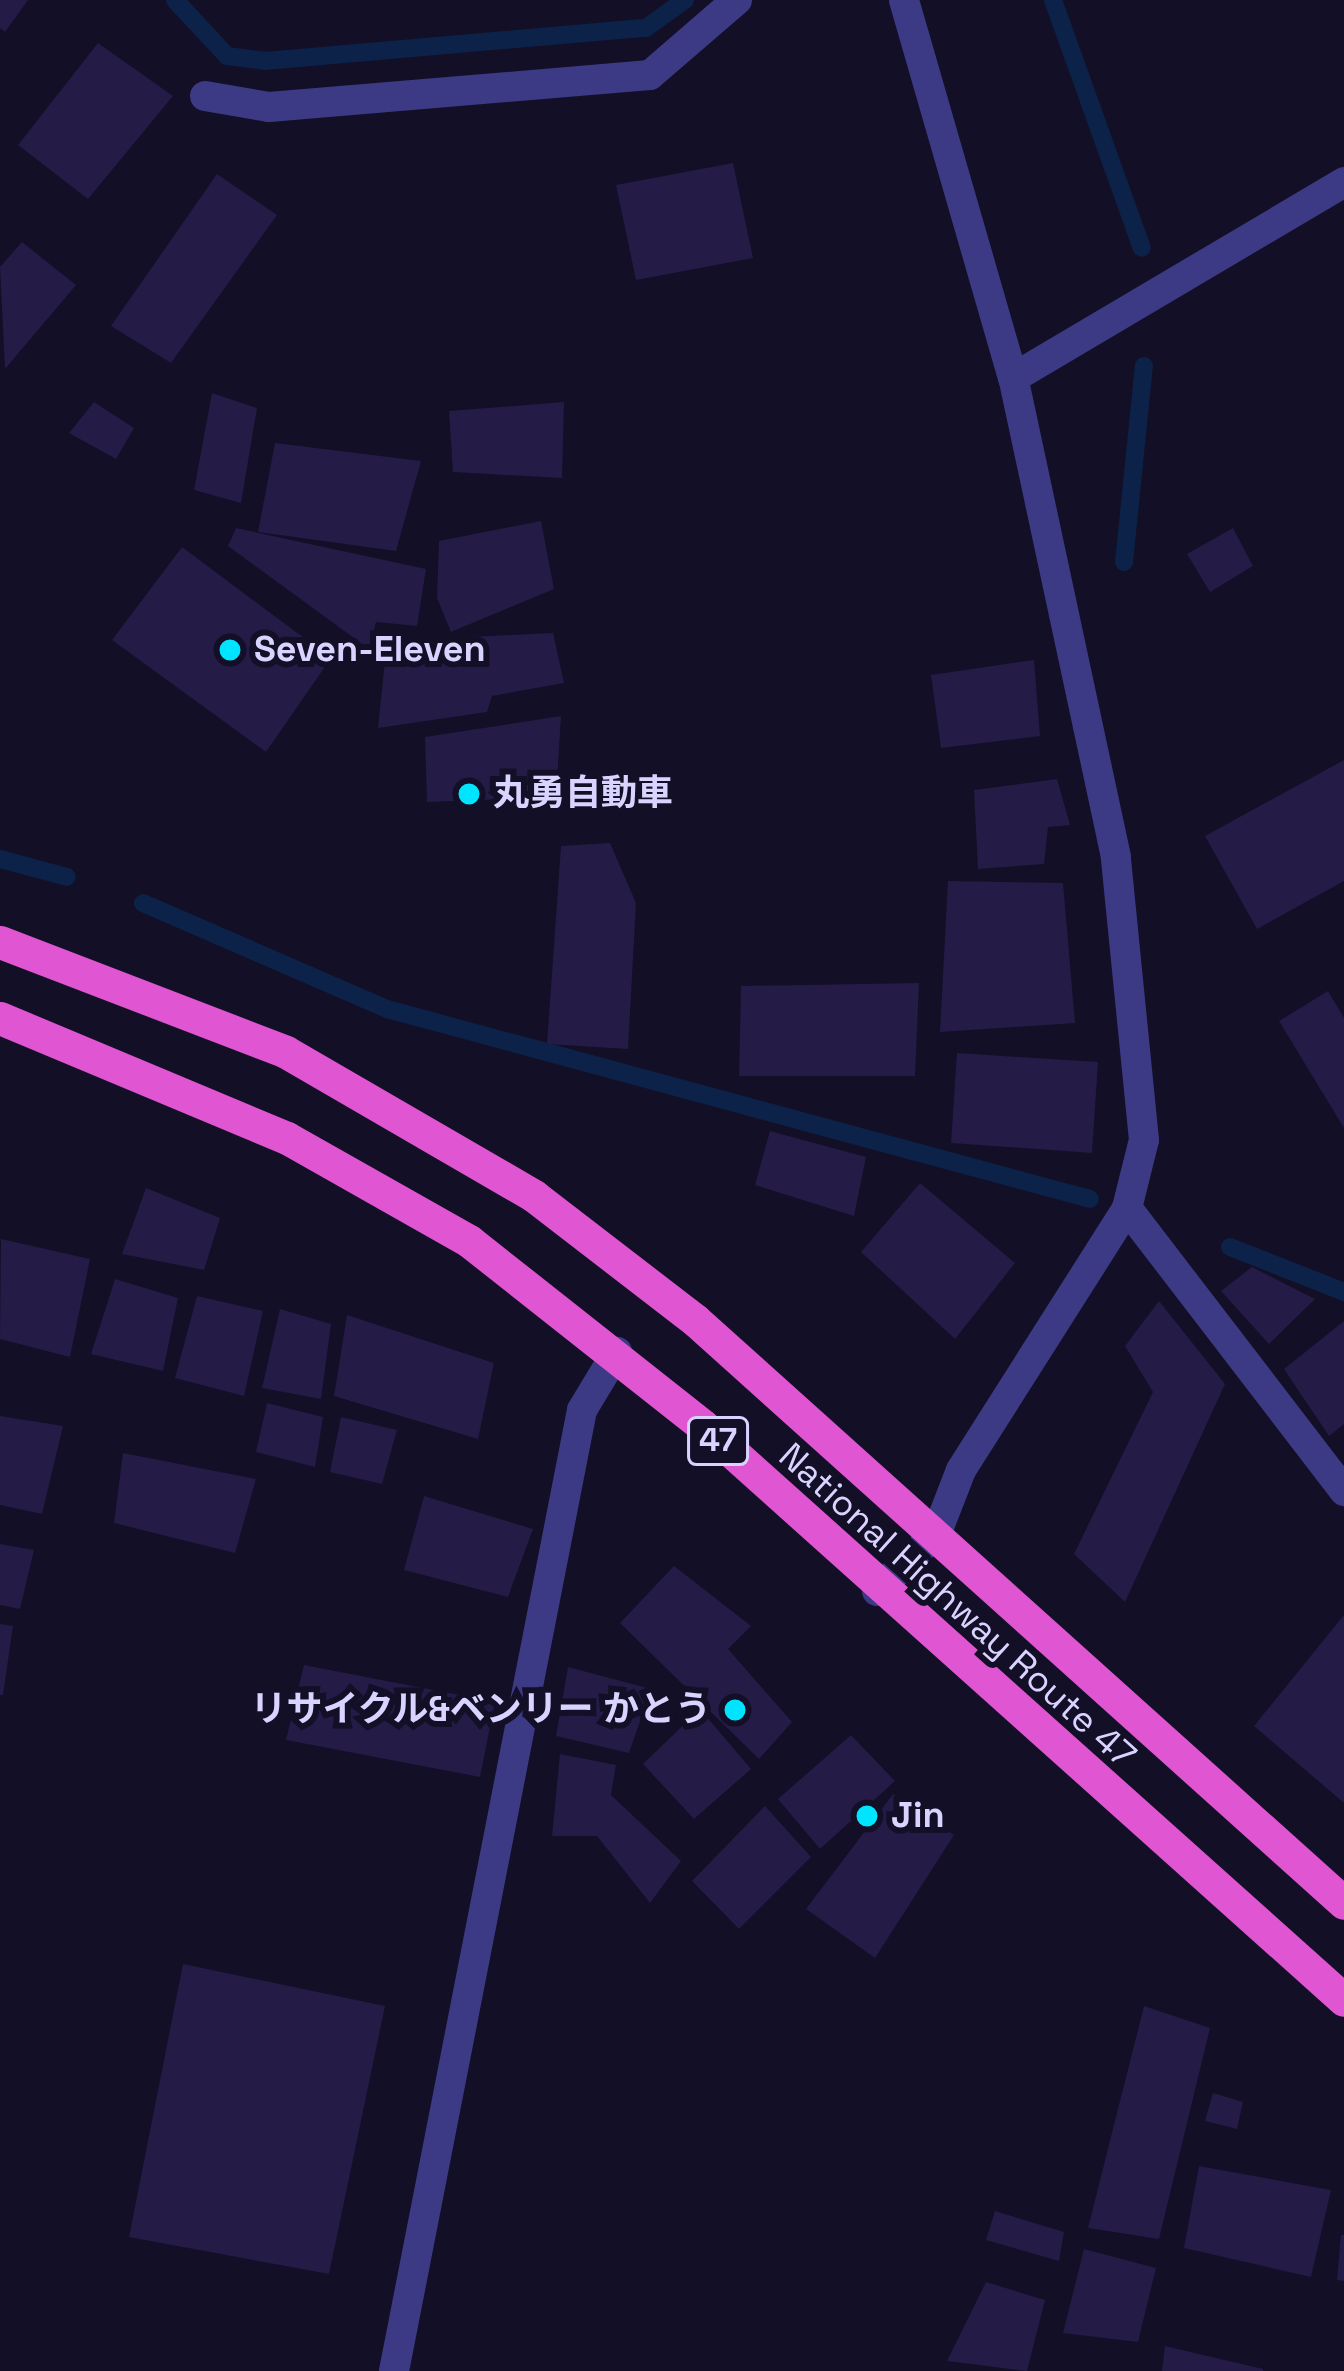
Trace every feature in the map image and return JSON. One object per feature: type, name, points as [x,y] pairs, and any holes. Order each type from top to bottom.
[{"type":"highway","name":"National Highway Route 47","points":[[0,942],[286,1052],[422,1124],[695,1320],[937,1532],[1344,1904]]},
{"type":"highway","name":"National Highway Route 47","points":[[0,1018],[287,1138],[470,1241],[616,1352],[877,1591],[1344,2000]]},
{"type":"street","points":[[205,96],[269,107],[650,75],[736,0]]},
{"type":"street","points":[[877,1591],[937,1532],[961,1470],[1126,1208],[1144,1140],[1116,857],[1013,378],[904,0]]},
{"type":"street","points":[[1013,378],[1344,182]]},
{"type":"street","points":[[1126,1208],[1344,1491]]},
{"type":"street","points":[[394,2371],[582,1410],[616,1352]]},
{"type":"building","points":[[0,0],[28,0],[5,32],[0,28]]},
{"type":"building","points":[[98,43],[173,96],[88,199],[18,145]]},
{"type":"building","points":[[733,163],[753,258],[636,280],[616,185]]},
{"type":"building","points":[[217,174],[277,215],[171,363],[111,326]]},
{"type":"building","points":[[22,242],[76,285],[5,369],[0,267]]},
{"type":"building","points":[[212,393],[257,408],[241,503],[194,490]]},
{"type":"building","points":[[94,402],[134,428],[116,459],[69,433]]},
{"type":"building","points":[[564,402],[562,478],[453,472],[449,411]]},
{"type":"building","points":[[275,443],[421,461],[396,551],[258,532]]},
{"type":"building","points":[[541,521],[554,589],[451,632],[437,598],[439,541]]},
{"type":"building","points":[[236,528],[426,569],[417,626],[376,622],[369,649],[228,546]]},
{"type":"building","points":[[1233,528],[1253,566],[1210,592],[1187,554]]},
{"type":"building","points":[[182,547],[331,658],[266,752],[112,640]]},
{"type":"building","points":[[553,633],[564,683],[492,696],[487,712],[378,728],[387,641]]},
{"type":"building","points":[[1034,660],[1040,736],[941,748],[931,675]]},
{"type":"building","points":[[561,716],[556,797],[427,802],[425,737]]},
{"type":"building","points":[[1344,760],[1344,881],[1257,929],[1205,836]]},
{"type":"building","points":[[1057,779],[1070,825],[1048,827],[1044,864],[978,869],[974,790]]},
{"type":"building","points":[[610,843],[636,903],[628,1049],[547,1044],[561,846]]},
{"type":"building","points":[[948,881],[1063,883],[1075,1023],[940,1032]]},
{"type":"building","points":[[919,983],[915,1076],[739,1076],[741,986]]},
{"type":"building","points":[[1328,991],[1344,1018],[1344,1128],[1279,1021]]},
{"type":"building","points":[[957,1053],[1098,1062],[1092,1153],[951,1143]]},
{"type":"building","points":[[770,1131],[866,1157],[854,1216],[755,1185]]},
{"type":"building","points":[[920,1183],[1015,1263],[955,1339],[861,1252]]},
{"type":"building","points":[[146,1188],[220,1218],[204,1270],[122,1254]]},
{"type":"building","points":[[1,1239],[90,1259],[70,1357],[0,1339]]},
{"type":"building","points":[[1252,1267],[1315,1299],[1269,1344],[1221,1291]]},
{"type":"building","points":[[115,1279],[178,1298],[163,1371],[91,1354]]},
{"type":"building","points":[[197,1296],[263,1311],[244,1396],[175,1378]]},
{"type":"building","points":[[1159,1301],[1225,1384],[1125,1602],[1074,1554],[1153,1392],[1125,1346]]},
{"type":"building","points":[[280,1309],[331,1324],[321,1399],[262,1388]]},
{"type":"building","points":[[347,1315],[494,1363],[478,1439],[334,1396]]},
{"type":"building","points":[[1344,1321],[1344,1424],[1329,1436],[1284,1369]]},
{"type":"building","points":[[267,1403],[323,1417],[315,1467],[256,1452]]},
{"type":"building","points":[[0,1416],[63,1426],[42,1514],[0,1505]]},
{"type":"building","points":[[341,1417],[397,1430],[382,1484],[330,1472]]},
{"type":"building","points":[[123,1453],[256,1479],[235,1553],[114,1523]]},
{"type":"building","points":[[424,1496],[533,1529],[508,1597],[404,1570]]},
{"type":"building","points":[[0,1544],[34,1550],[20,1609],[0,1605]]},
{"type":"building","points":[[674,1566],[751,1626],[728,1649],[792,1722],[759,1759],[620,1623]]},
{"type":"building","points":[[1344,1615],[1344,1803],[1254,1726]]},
{"type":"building","points":[[0,1624],[13,1626],[3,1695],[0,1695]]},
{"type":"building","points":[[304,1665],[495,1702],[480,1777],[286,1740]]},
{"type":"building","points":[[568,1667],[651,1689],[629,1753],[556,1736]]},
{"type":"building","points":[[700,1709],[751,1769],[694,1819],[643,1764]]},
{"type":"building","points":[[851,1735],[895,1781],[820,1849],[778,1799]]},
{"type":"building","points":[[560,1754],[616,1765],[611,1795],[681,1861],[650,1903],[597,1836],[552,1836]]},
{"type":"building","points":[[893,1794],[954,1835],[875,1958],[806,1909]]},
{"type":"building","points":[[765,1806],[811,1857],[739,1929],[692,1881]]},
{"type":"building","points":[[183,1964],[385,2006],[329,2274],[129,2237]]},
{"type":"building","points":[[1144,2006],[1210,2028],[1159,2239],[1088,2228]]},
{"type":"building","points":[[1213,2093],[1243,2102],[1237,2129],[1205,2121]]},
{"type":"building","points":[[1199,2166],[1331,2190],[1311,2277],[1184,2248]]},
{"type":"building","points":[[995,2211],[1064,2232],[1059,2261],[986,2240]]},
{"type":"building","points":[[1344,2235],[1344,2281],[1337,2280]]},
{"type":"building","points":[[1084,2249],[1156,2268],[1138,2342],[1063,2333]]},
{"type":"building","points":[[986,2282],[1045,2300],[1027,2371],[947,2361]]},
{"type":"building","points":[[1165,2346],[1263,2369],[1263,2371],[1162,2371]]},
{"type":"waterway","points":[[175,0],[227,56],[265,61],[646,28],[685,0]]},
{"type":"waterway","points":[[1053,0],[1142,248]]},
{"type":"waterway","points":[[1124,562],[1144,366]]},
{"type":"waterway","points":[[0,859],[67,877]]},
{"type":"waterway","points":[[143,903],[387,1009],[1090,1199]]},
{"type":"waterway","points":[[1230,1247],[1344,1292]]},
{"type":"place","name":"Seven-Eleven","points":[[230,650]]},
{"type":"place","name":"丸勇自動車","points":[[469,794]]},
{"type":"place","name":"リサイクル&ベンリー かとう","points":[[735,1710]]},
{"type":"place","name":"Jin","points":[[867,1816]]}]
